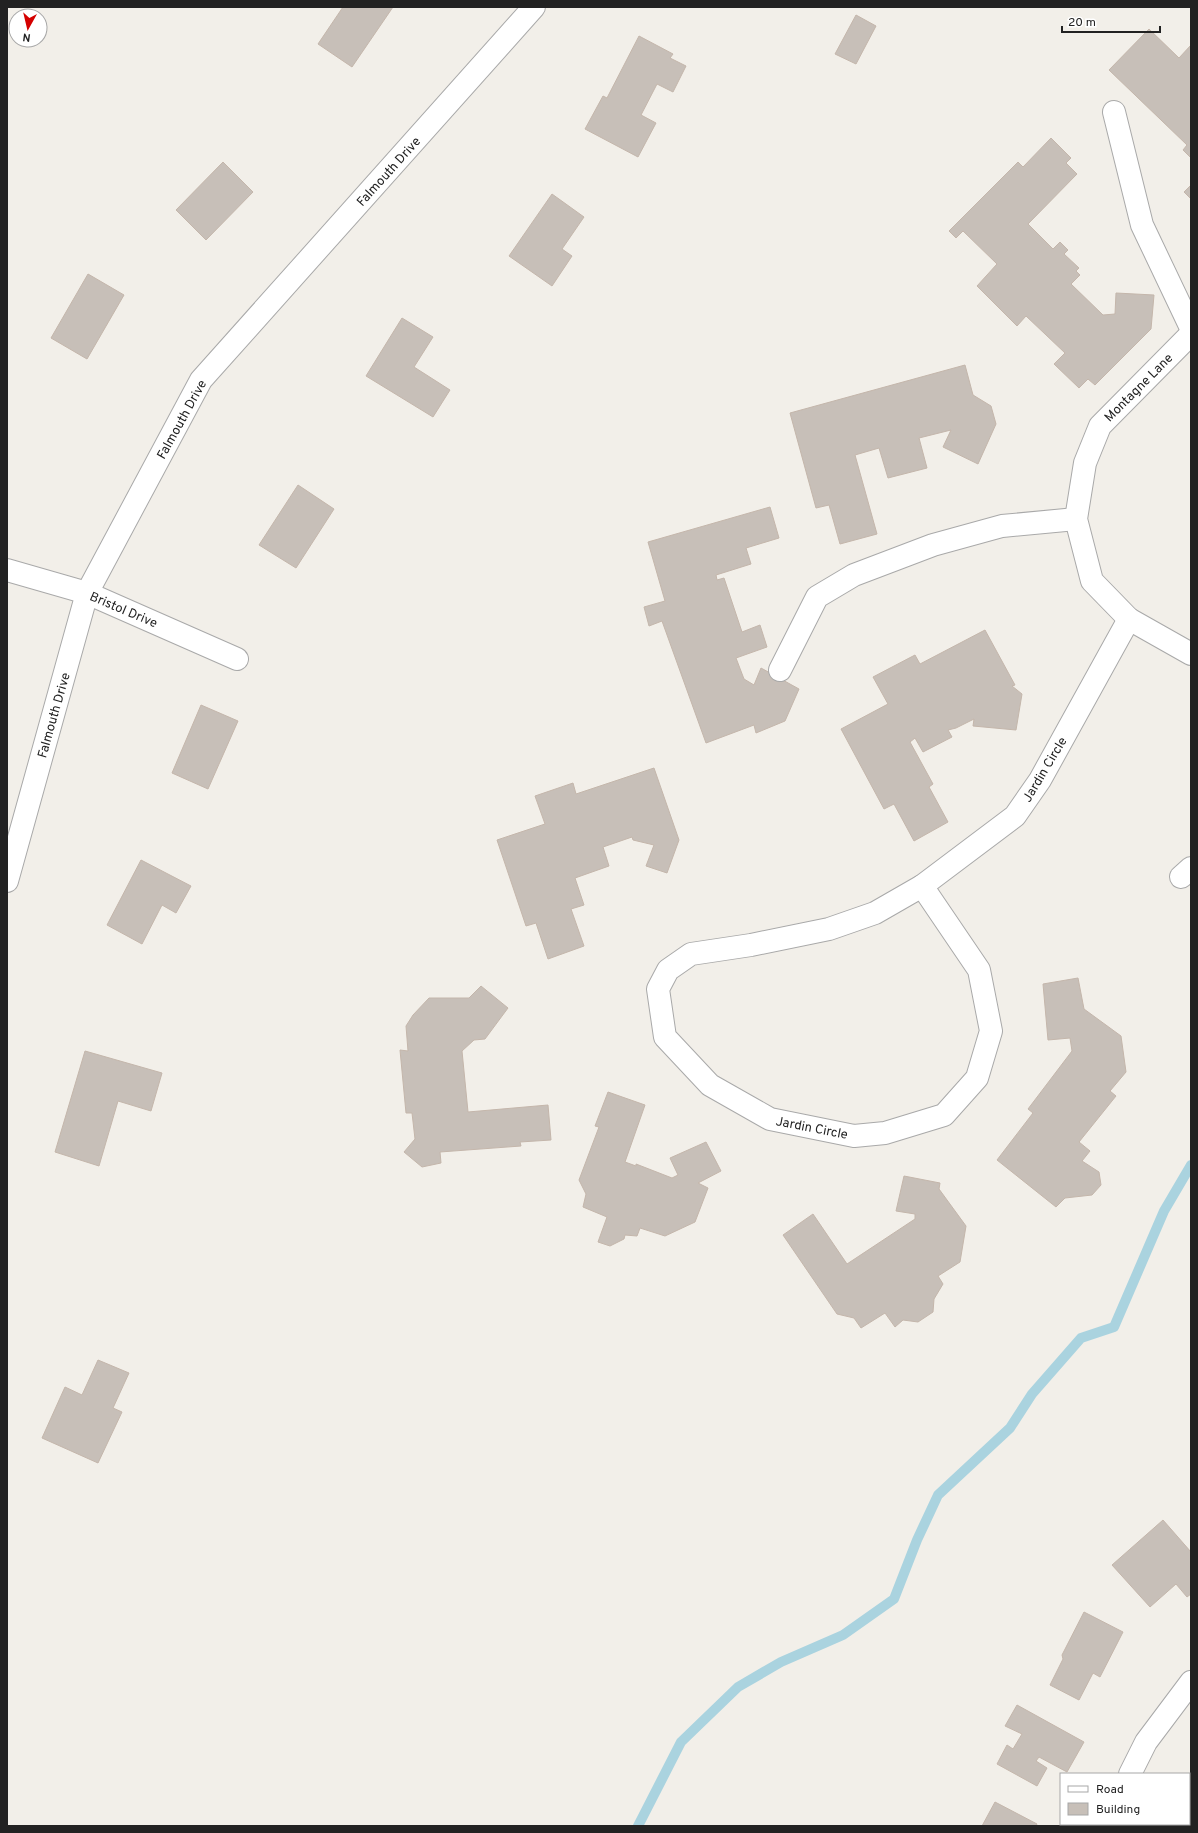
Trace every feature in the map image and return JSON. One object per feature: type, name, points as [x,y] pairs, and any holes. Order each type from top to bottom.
[{"type":"street","name":"Falmouth Drive","points":[[7,880],[87,593],[202,380],[534,7]]},
{"type":"street","points":[[1114,112],[1142,225],[1191,328]]},
{"type":"street","name":"Montagne Lane","points":[[1191,334],[1100,426],[1085,463],[1076,519],[1092,581],[1129,619],[1191,654]]},
{"type":"street","points":[[780,670],[817,597],[854,575],[933,544],[1002,526],[1076,519]]},
{"type":"street","name":"Bristol Drive","points":[[7,570],[87,593],[237,659]]},
{"type":"street","name":"Jardin Circle","points":[[922,886],[980,970],[991,1031],[977,1078],[944,1115],[885,1133],[854,1136],[770,1119],[710,1085],[664,1037],[658,989],[668,970],[691,954],[750,945],[829,929],[875,913],[922,886],[1015,816],[1040,780],[1129,619]]},
{"type":"street","points":[[1130,1773],[1146,1742],[1191,1682]]},
{"type":"building","points":[[343,7],[393,7],[352,67],[318,44]]},
{"type":"building","points":[[856,15],[876,26],[856,64],[835,54]]},
{"type":"building","points":[[1149,29],[1179,58],[1191,45],[1191,158],[1183,150],[1187,145],[1109,70]]},
{"type":"building","points":[[639,36],[673,54],[670,58],[686,66],[673,92],[657,84],[641,115],[656,123],[638,157],[585,129],[603,96],[607,98]]},
{"type":"building","points":[[1051,138],[1071,158],[1066,163],[1077,174],[1028,224],[1053,249],[1060,242],[1068,250],[1064,254],[1079,268],[1076,271],[1080,275],[1071,284],[1103,315],[1115,314],[1116,293],[1154,295],[1151,329],[1095,385],[1088,379],[1079,388],[1054,364],[1065,353],[1026,316],[1017,326],[977,286],[997,264],[963,231],[956,238],[949,231],[1018,162],[1023,167]]},
{"type":"building","points":[[223,162],[253,192],[206,240],[176,210]]},
{"type":"building","points":[[1191,185],[1191,199],[1184,192]]},
{"type":"building","points":[[552,194],[584,217],[562,249],[572,256],[552,286],[509,256]]},
{"type":"building","points":[[88,274],[124,295],[87,359],[51,338]]},
{"type":"building","points":[[402,318],[433,337],[414,367],[450,390],[433,417],[366,376]]},
{"type":"building","points":[[965,365],[973,395],[991,406],[996,424],[978,464],[943,447],[951,430],[919,438],[927,468],[888,478],[879,448],[855,455],[877,534],[840,544],[829,505],[816,508],[790,413]]},
{"type":"building","points":[[298,485],[334,509],[296,568],[259,545]]},
{"type":"building","points":[[770,507],[779,538],[746,548],[751,564],[716,575],[717,580],[724,578],[742,632],[760,625],[767,647],[736,658],[744,679],[754,685],[761,668],[799,689],[785,721],[756,733],[754,725],[706,743],[662,621],[649,626],[644,607],[665,601],[648,542]]},
{"type":"building","points":[[985,630],[1015,685],[1012,686],[1022,694],[1016,730],[973,726],[974,719],[956,728],[948,730],[952,737],[923,752],[915,738],[910,742],[933,784],[929,787],[948,822],[914,841],[894,804],[884,809],[841,729],[888,704],[873,677],[915,655],[920,664]]},
{"type":"building","points":[[201,705],[238,721],[208,789],[172,773]]},
{"type":"building","points":[[654,768],[679,840],[667,873],[646,866],[654,845],[633,840],[632,837],[603,847],[609,866],[575,878],[584,905],[571,909],[584,946],[548,959],[536,923],[526,926],[497,840],[545,824],[535,796],[573,783],[576,794]]},
{"type":"building","points":[[141,860],[191,886],[176,913],[162,905],[142,944],[107,925]]},
{"type":"building","points":[[1078,978],[1084,1009],[1121,1036],[1126,1072],[1110,1091],[1116,1096],[1079,1142],[1090,1151],[1082,1161],[1099,1172],[1101,1185],[1092,1195],[1065,1198],[1056,1207],[997,1160],[1033,1113],[1028,1109],[1072,1051],[1070,1038],[1048,1040],[1043,984]]},
{"type":"building","points":[[481,986],[508,1008],[485,1039],[474,1040],[462,1051],[468,1112],[548,1105],[551,1140],[520,1142],[521,1146],[440,1152],[441,1163],[422,1167],[404,1152],[415,1139],[412,1113],[406,1113],[400,1050],[408,1051],[406,1026],[413,1015],[429,998],[469,998]]},
{"type":"building","points":[[85,1051],[162,1073],[151,1111],[118,1101],[99,1166],[55,1152]]},
{"type":"building","points":[[608,1092],[645,1105],[625,1162],[636,1166],[636,1164],[672,1178],[678,1175],[670,1158],[706,1142],[721,1171],[698,1183],[708,1188],[695,1222],[665,1236],[640,1228],[637,1236],[625,1235],[624,1239],[610,1246],[598,1242],[607,1217],[583,1207],[586,1194],[579,1180],[599,1127],[595,1126]]},
{"type":"building","points":[[904,1176],[940,1183],[939,1189],[966,1226],[960,1262],[938,1276],[943,1284],[934,1299],[933,1312],[918,1322],[903,1320],[895,1327],[885,1313],[861,1328],[854,1318],[837,1314],[783,1235],[813,1214],[847,1264],[915,1219],[915,1214],[896,1211]]},
{"type":"building","points":[[98,1360],[129,1373],[113,1408],[122,1412],[98,1463],[42,1438],[65,1387],[82,1395]]},
{"type":"building","points":[[1163,1520],[1191,1552],[1191,1594],[1187,1597],[1176,1584],[1150,1607],[1112,1565]]},
{"type":"building","points":[[1084,1612],[1123,1632],[1100,1677],[1093,1673],[1079,1700],[1050,1685],[1063,1659],[1062,1655]]},
{"type":"building","points":[[1017,1705],[1084,1742],[1067,1772],[1039,1757],[1036,1761],[1047,1768],[1037,1786],[997,1764],[1007,1745],[1013,1749],[1022,1734],[1005,1726]]},
{"type":"building","points":[[995,1802],[1037,1824],[1036,1826],[982,1826]]},
{"type":"waterway","points":[[638,1826],[681,1742],[738,1687],[781,1662],[843,1635],[894,1599],[917,1540],[938,1495],[1010,1428],[1032,1394],[1081,1338],[1114,1327],[1164,1211],[1191,1165]]}]
